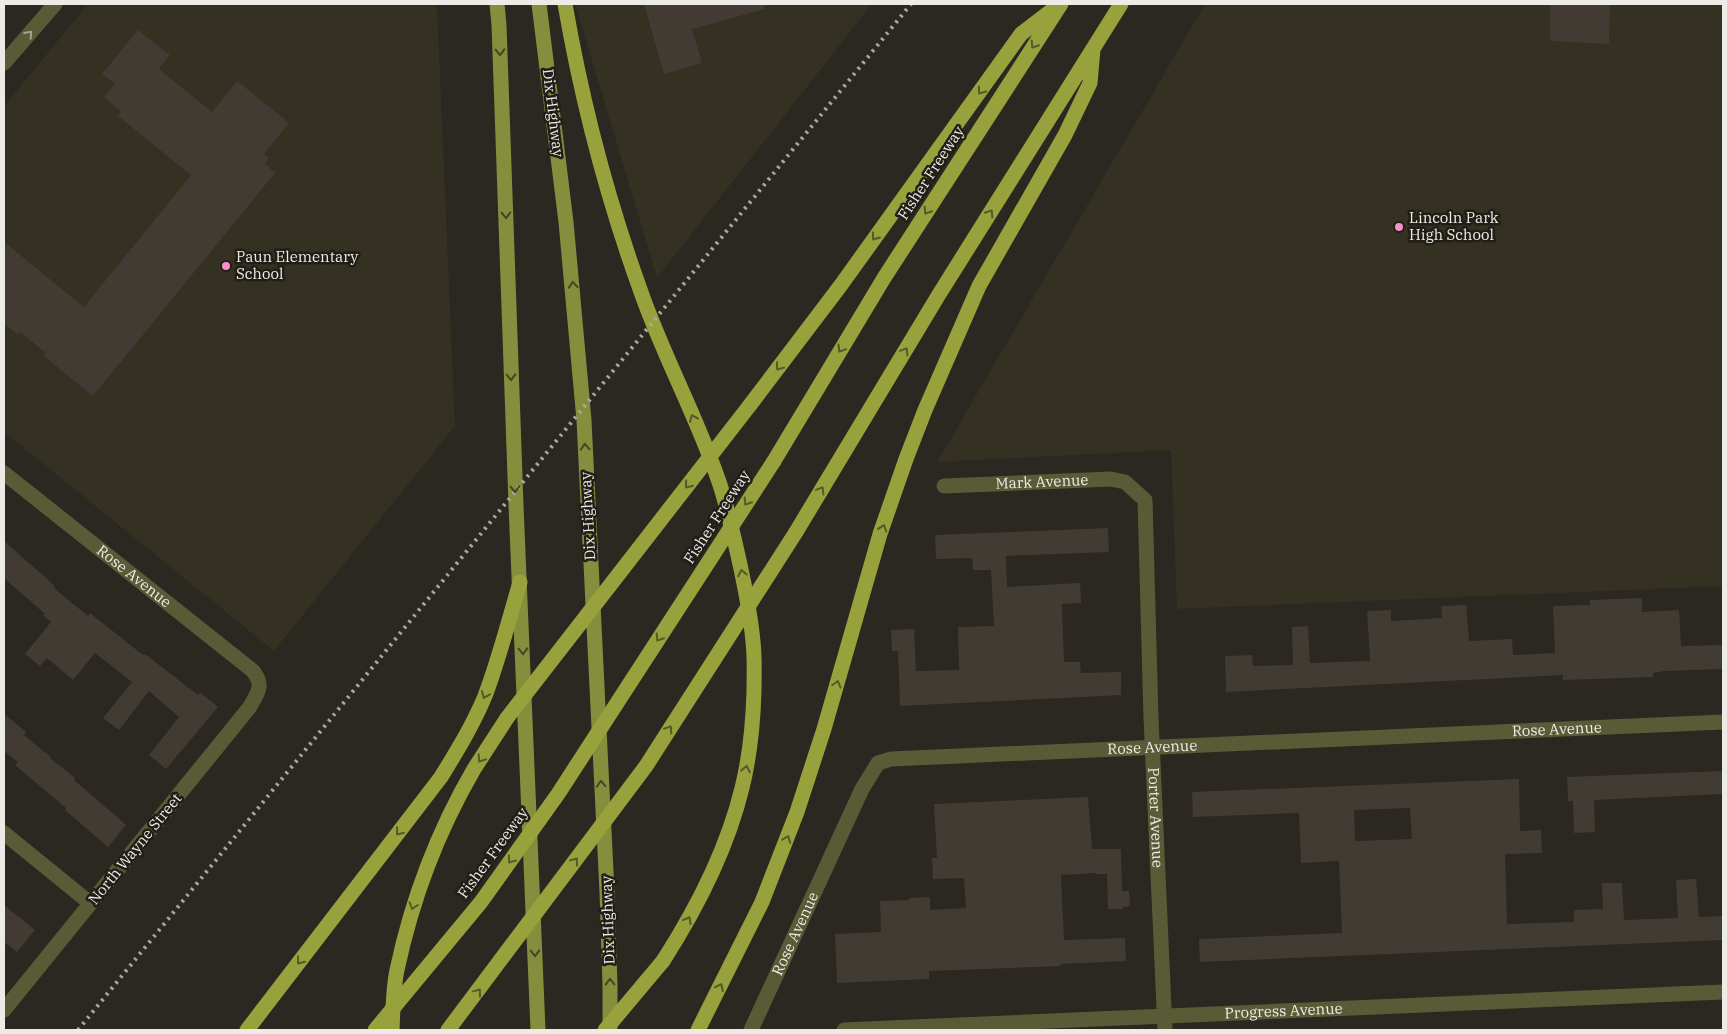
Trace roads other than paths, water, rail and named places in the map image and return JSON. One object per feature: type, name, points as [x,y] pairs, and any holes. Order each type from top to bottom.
[{"type":"highway","points":[[565,4],[586,109],[621,234],[652,322],[719,480],[743,574],[754,642],[753,720],[742,788],[728,834],[707,885],[680,934],[662,961],[605,1030]]},
{"type":"highway","points":[[392,1030],[397,972],[421,882],[448,820],[474,769],[507,718],[841,285],[1021,34],[1060,4]]},
{"type":"highway","name":"Fisher Freeway","points":[[375,1030],[481,902],[558,794],[774,460],[884,278],[1060,4]]},
{"type":"highway","points":[[448,1030],[646,766],[796,532],[938,296],[1121,4]]},
{"type":"highway","points":[[698,1030],[762,902],[797,812],[824,729],[880,534],[925,410],[980,286],[1065,135],[1082,101],[1090,83],[1093,49]]},
{"type":"highway","points":[[247,1030],[441,777],[467,733],[484,696],[498,658],[520,582]]},
{"type":"main road","points":[[497,4],[515,496],[538,1030]]},
{"type":"main road","name":"Dix Highway","points":[[539,4],[566,222],[584,420],[610,985],[610,1030]]},
{"type":"street","points":[[4,64],[55,4]]},
{"type":"street","name":"Rose Avenue","points":[[4,473],[253,671],[259,684]]},
{"type":"street","name":"Mark Avenue","points":[[944,486],[1111,479],[1125,482],[1135,490]]},
{"type":"street","name":"Porter Avenue","points":[[1135,490],[1145,500],[1147,514],[1152,748],[1165,1023]]},
{"type":"street","name":"North Wayne Street","points":[[4,1010],[248,708],[259,691],[259,684]]},
{"type":"street","name":"Rose Avenue","points":[[751,1030],[862,788],[878,763],[891,758],[1723,722]]},
{"type":"street","points":[[4,833],[90,904]]},
{"type":"street","name":"Progress Avenue","points":[[844,1030],[1165,1023],[1723,992]]},
{"type":"railway","points":[[78,1030],[911,4]]},
{"type":"place","name":"Lincoln Park High School","points":[[1399,227]]},
{"type":"place","name":"Paun Elementary School","points":[[226,266]]}]
